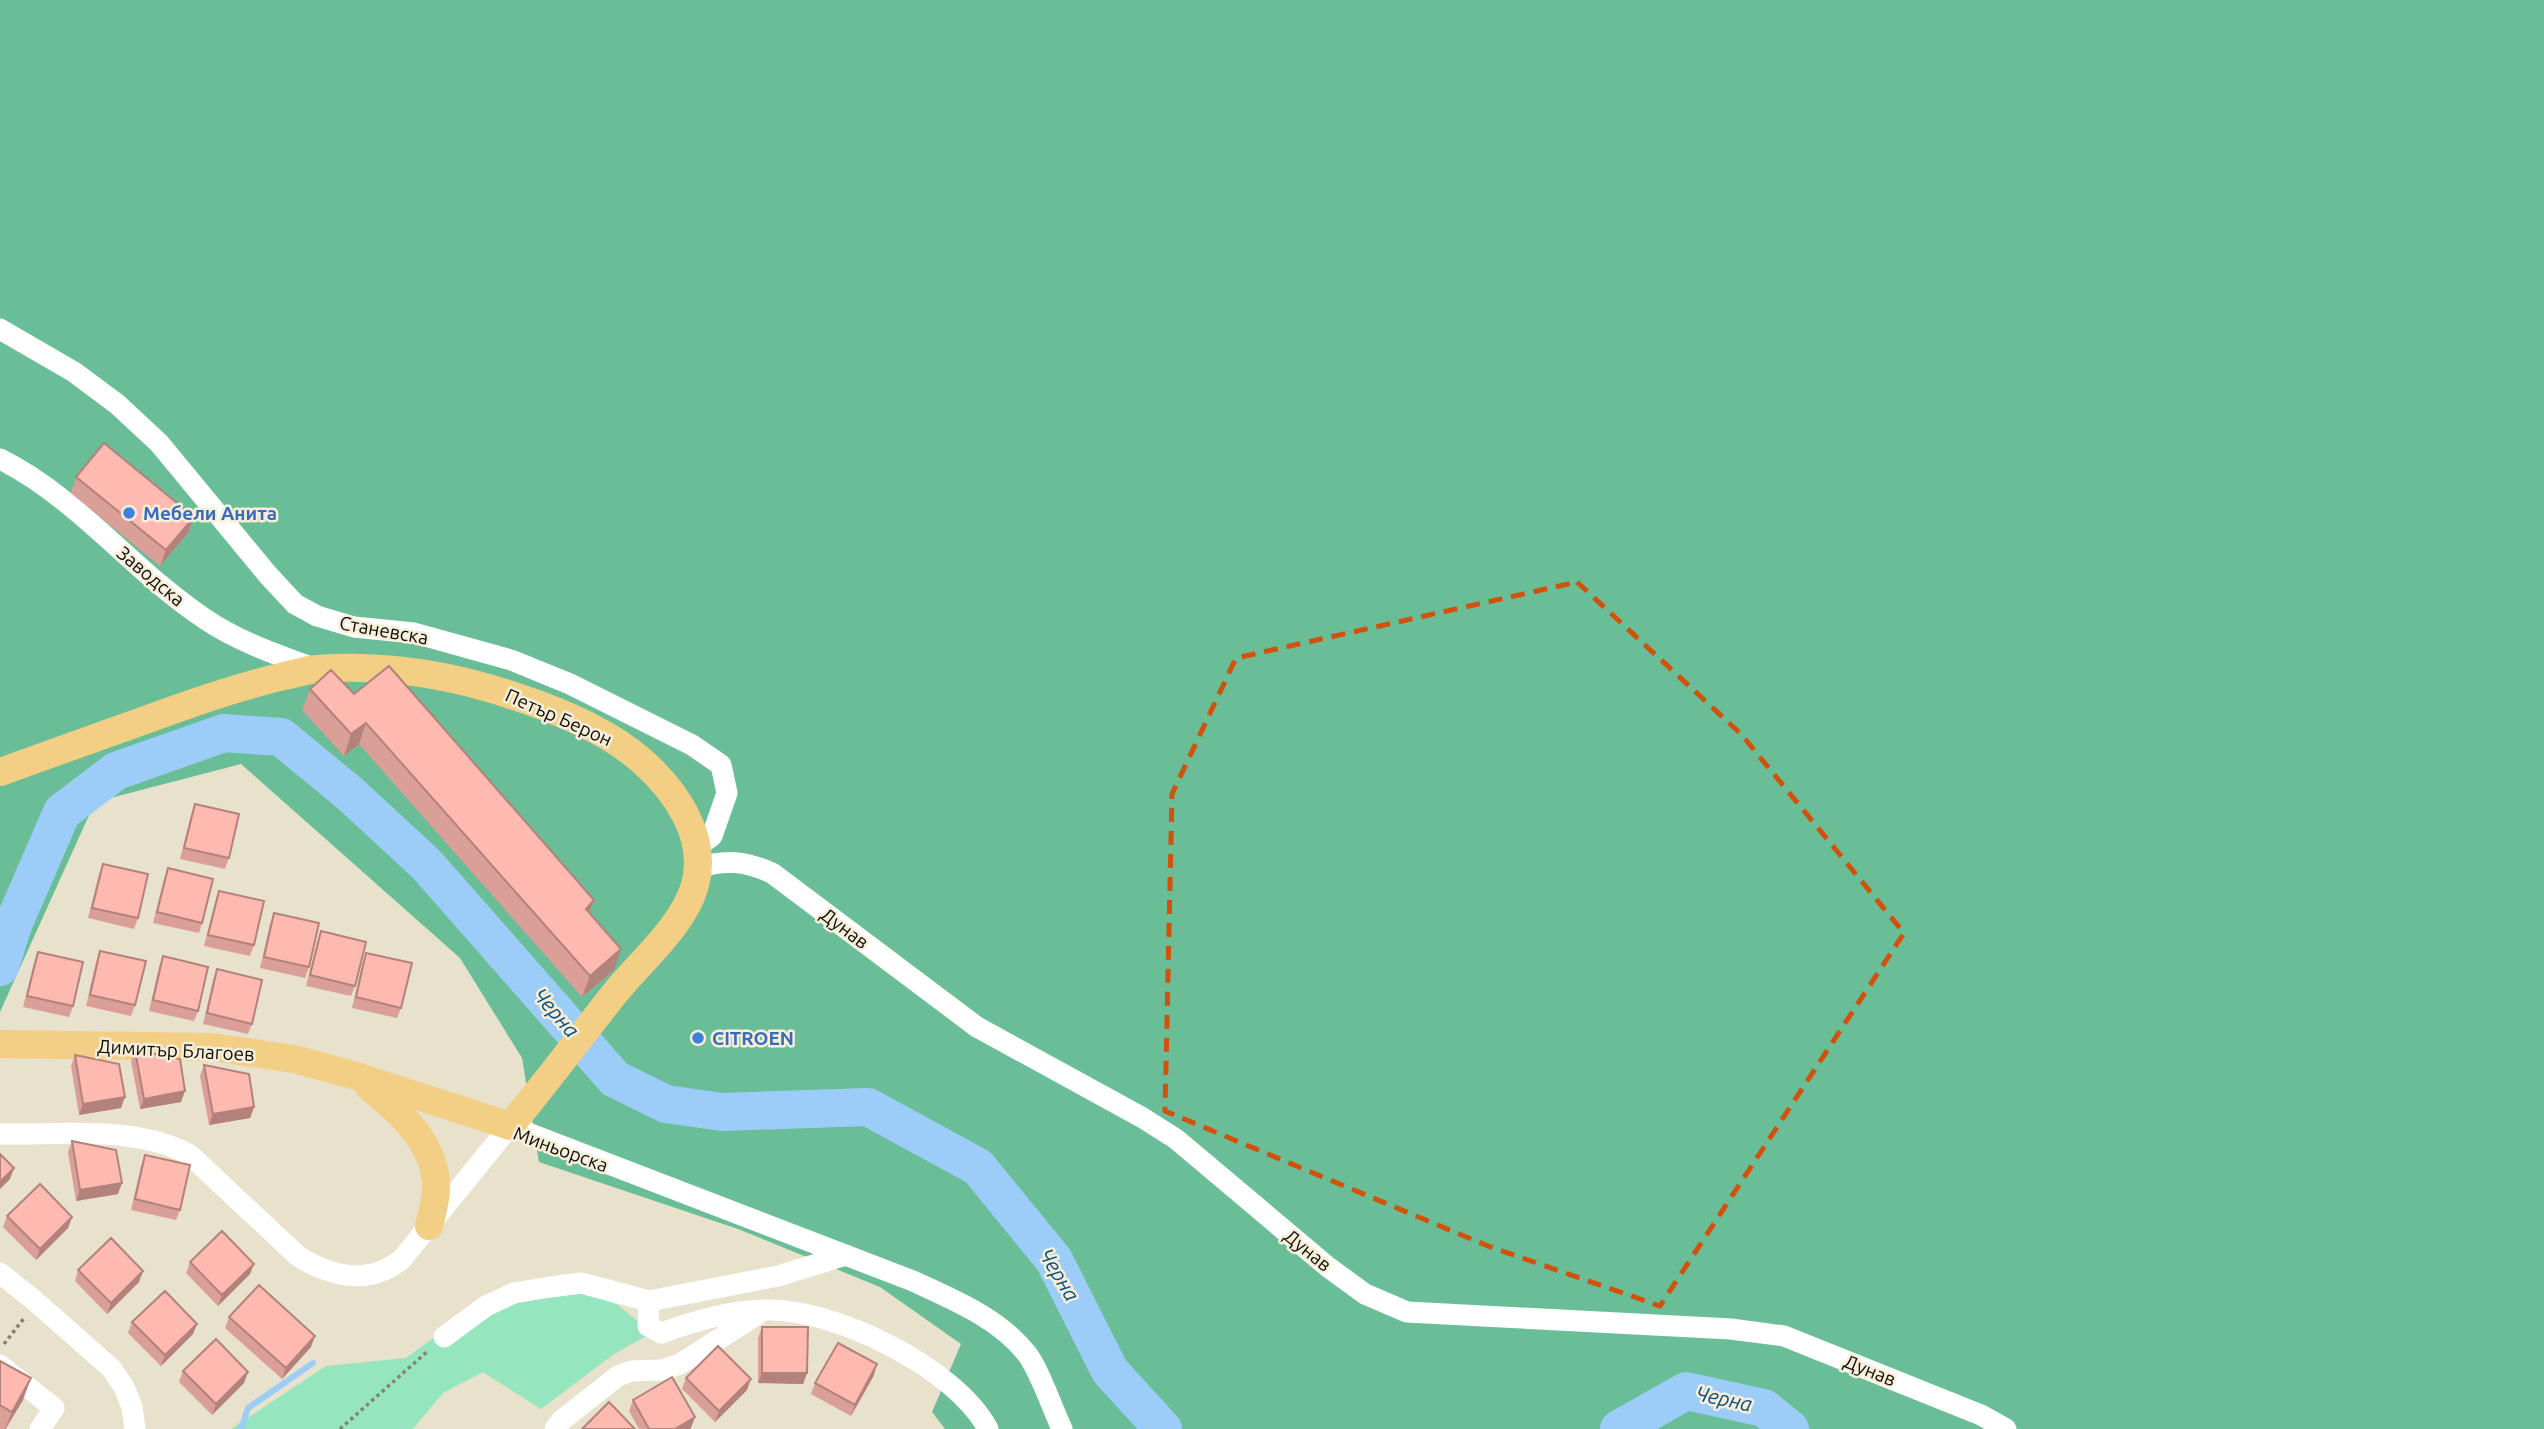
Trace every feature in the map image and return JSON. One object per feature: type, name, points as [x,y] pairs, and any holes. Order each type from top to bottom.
[{"type":"main road","name":"Петър Берон","points":[[0,772],[236,687],[316,669],[415,671],[496,690],[568,717],[607,736],[658,775],[679,801],[690,824],[697,857]]},
{"type":"main road","points":[[510,1126],[615,993],[679,918],[695,884],[697,857]]},
{"type":"main road","name":"Димитър Благоев","points":[[0,1044],[211,1047],[295,1059],[510,1126]]},
{"type":"main road","points":[[353,1075],[396,1108],[421,1141],[432,1163],[436,1182],[429,1226]]},
{"type":"street","name":"Станевска","points":[[0,329],[74,372],[159,443],[295,604],[317,616],[354,627],[414,633],[511,660],[570,684],[692,746],[721,765],[727,793],[712,836],[697,857]]},
{"type":"street","name":"Заводска","points":[[0,459],[40,481],[206,621],[252,646],[316,669]]},
{"type":"street","name":"Дунав","points":[[697,857],[754,865],[772,873],[977,1027],[1143,1118],[1176,1139],[1328,1267],[1365,1294],[1407,1312],[1731,1329],[1784,1336],[1981,1415],[2006,1429]]},
{"type":"street","name":"Миньорска","points":[[0,1134],[105,1136],[156,1141],[174,1147],[190,1155],[299,1257],[337,1275],[371,1276],[392,1268],[413,1248],[510,1126],[913,1281],[967,1306],[1004,1332],[1028,1355],[1062,1429]]},
{"type":"street","points":[[444,1337],[486,1306],[514,1293],[581,1283],[649,1301],[778,1276],[846,1255]]},
{"type":"street","points":[[0,1273],[35,1300],[112,1369],[124,1387],[132,1408],[135,1429]]},
{"type":"street","points":[[649,1301],[648,1326],[661,1333],[705,1317],[766,1310],[811,1315],[855,1328],[912,1359],[955,1388],[988,1429]]},
{"type":"street","points":[[555,1429],[562,1420],[618,1376],[631,1371],[662,1370],[680,1364],[766,1310]]},
{"type":"street","points":[[0,1365],[54,1408],[40,1429]]},
{"type":"path","points":[[0,1348],[26,1317]]},
{"type":"path","points":[[340,1429],[444,1337]]},
{"type":"highlighted area","points":[[1577,582],[1741,734],[1904,933],[1660,1306],[1488,1246],[1165,1111],[1172,794],[1236,658]]},
{"type":"green space","points":[[0,0],[2544,0],[2544,1429],[945,1429],[932,1412],[961,1344],[880,1287],[738,1229],[539,1162],[522,1058],[460,958],[241,764],[95,802],[0,1012]]},
{"type":"green space","points":[[585,1293],[618,1305],[652,1333],[614,1354],[541,1409],[483,1372],[443,1393],[413,1429],[231,1429],[326,1366],[406,1358],[476,1307]]},
{"type":"building","points":[[104,443],[194,517],[166,550],[76,477]]},
{"type":"building","points":[[389,666],[594,900],[586,909],[621,949],[590,976],[366,723],[351,734],[310,689],[331,670],[354,694]]},
{"type":"building","points":[[195,804],[239,814],[229,858],[184,848]]},
{"type":"building","points":[[103,864],[148,874],[138,918],[92,908]]},
{"type":"building","points":[[168,868],[213,879],[202,923],[157,912]]},
{"type":"building","points":[[219,891],[264,901],[254,945],[208,935]]},
{"type":"building","points":[[274,913],[319,923],[309,967],[264,957]]},
{"type":"building","points":[[321,931],[366,942],[355,986],[310,975]]},
{"type":"building","points":[[100,951],[146,961],[135,1005],[90,995]]},
{"type":"building","points":[[38,952],[83,962],[73,1006],[27,996]]},
{"type":"building","points":[[366,953],[412,963],[401,1008],[356,997]]},
{"type":"building","points":[[163,956],[208,967],[198,1011],[153,1000]]},
{"type":"building","points":[[217,969],[262,980],[252,1024],[207,1013]]},
{"type":"building","points":[[135,1050],[180,1059],[185,1091],[144,1099]]},
{"type":"building","points":[[75,1055],[119,1064],[125,1097],[83,1104]]},
{"type":"building","points":[[204,1065],[249,1074],[254,1107],[213,1114]]},
{"type":"building","points":[[72,1141],[116,1150],[122,1183],[80,1190]]},
{"type":"building","points":[[0,1154],[14,1168],[0,1182]]},
{"type":"building","points":[[145,1155],[190,1165],[180,1210],[135,1199]]},
{"type":"building","points":[[40,1184],[72,1217],[40,1249],[7,1216]]},
{"type":"building","points":[[222,1231],[254,1264],[222,1295],[190,1262]]},
{"type":"building","points":[[111,1238],[143,1271],[111,1303],[78,1270]]},
{"type":"building","points":[[259,1285],[315,1336],[286,1368],[229,1317]]},
{"type":"building","points":[[165,1291],[197,1324],[165,1355],[132,1322]]},
{"type":"building","points":[[762,1327],[808,1327],[807,1373],[762,1373]]},
{"type":"building","points":[[216,1339],[248,1372],[216,1404],[183,1371]]},
{"type":"building","points":[[838,1343],[877,1364],[855,1405],[815,1383]]},
{"type":"building","points":[[718,1346],[751,1379],[719,1411],[686,1378]]},
{"type":"building","points":[[0,1361],[31,1378],[12,1412],[0,1405]]},
{"type":"building","points":[[672,1377],[695,1417],[675,1429],[649,1429],[633,1400]]},
{"type":"building","points":[[609,1402],[635,1429],[582,1429]]},
{"type":"waterway","name":"Черна","points":[[0,967],[13,925],[62,812],[116,771],[224,733],[281,737],[348,792],[426,864],[615,1079],[666,1104],[722,1112],[868,1107],[978,1167],[1054,1260],[1110,1371],[1163,1429]]},
{"type":"waterway","points":[[241,1429],[248,1408],[313,1363]]},
{"type":"waterway","name":"Черна","points":[[1619,1429],[1686,1391],[1764,1408],[1790,1429]]},
{"type":"place","name":"Мебели Анита","points":[[129,513]]},
{"type":"place","name":"CITROEN","points":[[698,1038]]}]
